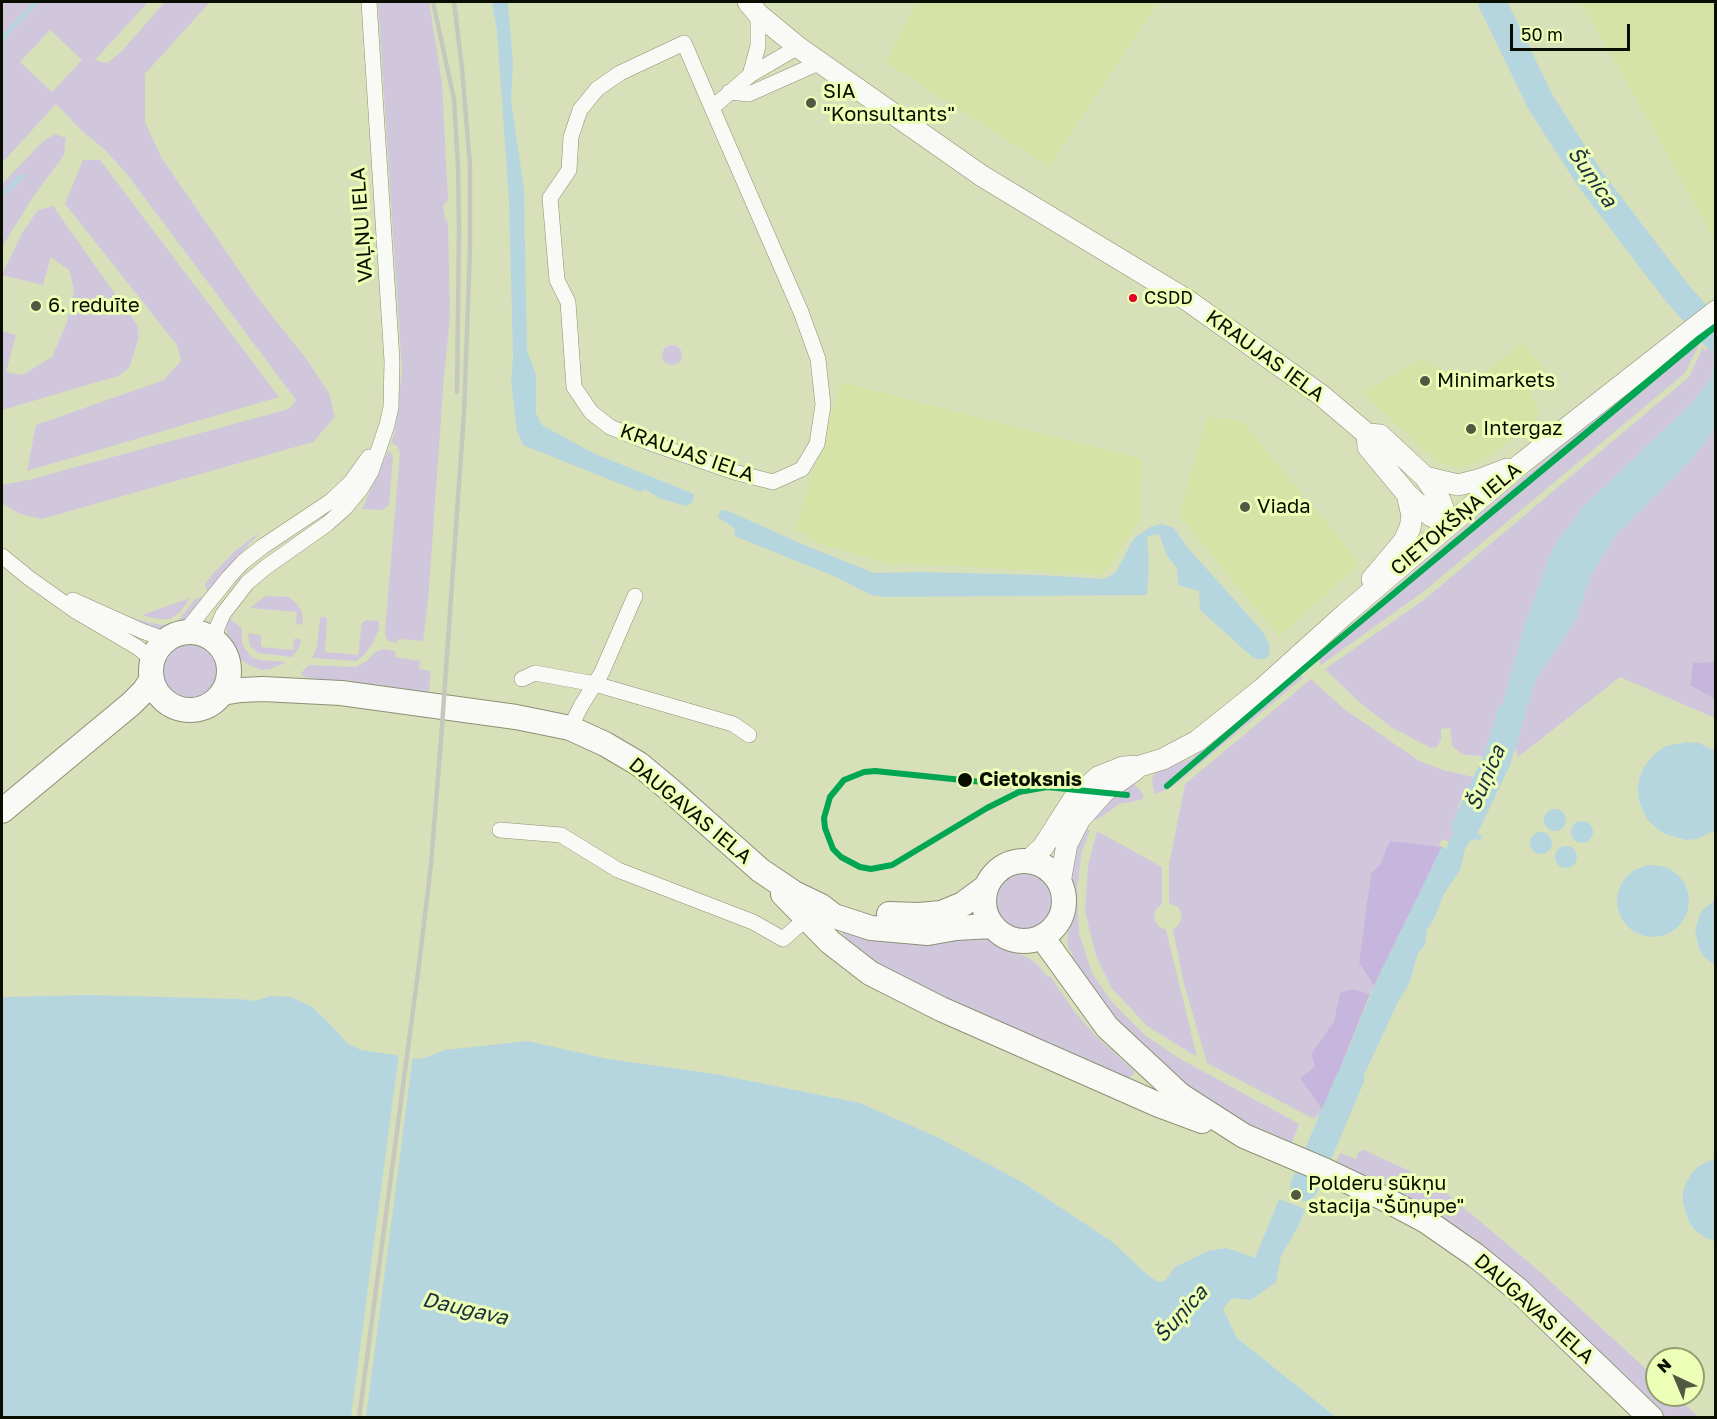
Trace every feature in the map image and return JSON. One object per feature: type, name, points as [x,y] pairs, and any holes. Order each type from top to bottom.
[{"type":"main road","points":[[2,811],[144,691],[159,647],[175,636],[198,633],[215,641],[228,662],[229,676],[226,687],[212,704],[198,709],[180,709],[167,703],[157,692],[152,669]]},
{"type":"main road","name":"DAUGAVAS IELA","points":[[228,662],[252,672],[341,693]]},
{"type":"main road","name":"DAUGAVAS IELA","points":[[222,693],[263,689],[341,693],[516,717],[570,729],[605,744],[639,764],[760,870],[794,893],[814,912],[871,928],[928,933],[956,928],[992,926]]},
{"type":"main road","points":[[27,790],[127,725],[167,703]]},
{"type":"main road","points":[[1037,862],[1054,874],[1060,883],[1065,903],[1063,914],[1051,931],[1042,937],[1034,940],[1015,940],[1006,938],[992,926],[986,914],[984,901],[986,887],[1002,867],[1010,863],[1037,862]]},
{"type":"main road","name":"DAUGAVAS IELA","points":[[814,912],[838,906],[869,913],[919,915],[941,913],[963,904],[986,887]]},
{"type":"main road","points":[[814,912],[830,942],[870,973],[941,1009],[1159,1105],[1244,1136]]},
{"type":"main road","name":"DAUGAVAS IELA","points":[[1042,937],[1107,1027],[1180,1095],[1244,1136],[1324,1170],[1426,1221],[1517,1289],[1651,1418]]},
{"type":"street","name":"VAĻŅU IELA","points":[[215,641],[223,614],[247,583],[327,524],[360,490],[371,472],[387,425],[391,407],[392,361],[369,2]]},
{"type":"street","name":"KRAUJAS IELA","points":[[753,8],[798,47],[982,176],[1196,306],[1322,395],[1366,434],[1380,435],[1425,477],[1440,500],[1449,525]]},
{"type":"street","points":[[750,75],[758,46],[753,8]]},
{"type":"street","name":"KRAUJAS IELA","points":[[684,43],[712,108],[801,312],[818,359],[823,405],[817,444],[802,469],[773,482],[734,472],[610,427],[591,412],[574,387],[568,302],[557,280],[550,198],[570,170],[571,137],[580,110],[597,89],[620,73],[684,43]]},
{"type":"street","points":[[712,108],[750,75],[798,47]]},
{"type":"street","points":[[729,92],[749,94],[821,62]]},
{"type":"street","name":"CIETOKŠŅA IELA","points":[[1028,861],[1043,847],[1073,801],[1098,777],[1123,767],[1140,766],[1163,759],[1197,741],[1271,681],[1345,614],[1521,463],[1715,311]]},
{"type":"street","name":"KRAUJAS IELA","points":[[1366,434],[1368,447],[1407,494],[1431,516],[1449,525]]},
{"type":"street","name":"VAĻŅU IELA","points":[[175,636],[243,562],[340,492],[360,471],[380,443]]},
{"type":"street","points":[[1425,477],[1458,485],[1478,480],[1521,463]]},
{"type":"street","points":[[1345,614],[1404,541],[1412,516],[1407,494]]},
{"type":"street","points":[[2,556],[74,610],[137,647],[152,669]]},
{"type":"street","points":[[45,589],[85,604],[142,631],[175,636]]},
{"type":"street","points":[[570,729],[580,706],[602,672],[635,596]]},
{"type":"street","points":[[522,679],[536,673],[595,684],[733,724],[749,735]]},
{"type":"street","name":"CIETOKŠŅA IELA","points":[[1060,883],[1066,844],[1080,819],[1104,792],[1140,766]]},
{"type":"street","points":[[500,830],[561,835],[618,870],[753,922],[783,939],[814,912]]},
{"type":"shaded area","points":[[2,2],[148,2],[95,60],[107,63],[122,51],[165,2],[210,2],[145,74],[145,122],[161,157],[258,298],[307,360],[329,393],[335,417],[313,442],[42,519],[20,514],[2,503],[2,485],[28,480],[289,409],[296,400],[126,173],[56,104],[2,163]],"holes":[[[50,30],[82,60],[52,92],[20,62]]]},
{"type":"shaded area","points":[[378,2],[429,2],[442,83],[448,200],[443,206],[448,223],[450,317],[428,601],[423,641],[399,639],[396,643],[387,640],[385,632],[400,452],[397,446],[391,443],[395,430],[402,372]]},
{"type":"shaded area","points":[[917,2],[1159,2],[1049,167],[885,62]]},
{"type":"shaded area","points":[[1580,2],[1715,2],[1715,241],[1646,116]]},
{"type":"shaded area","points":[[55,134],[66,138],[64,155],[33,197],[2,247],[2,184],[42,142]]},
{"type":"shaded area","points":[[83,160],[100,160],[279,397],[27,471],[36,425],[164,380],[181,361],[177,345],[65,204]]},
{"type":"shaded area","points":[[53,206],[137,325],[139,337],[129,368],[118,376],[2,410],[2,331],[16,335],[6,372],[22,375],[52,357],[67,322],[74,290],[69,270],[51,257],[43,285],[2,275],[22,233],[38,210]]},
{"type":"shaded area","points":[[1715,321],[1715,331],[1700,343],[1685,373],[1423,592],[1321,665],[1317,654],[1522,479]]},
{"type":"shaded area","points":[[1522,342],[1548,373],[1529,389],[1540,416],[1488,457],[1474,464],[1460,468],[1444,465],[1432,458],[1362,392],[1423,359],[1470,383]]},
{"type":"shaded area","points":[[672,345],[679,348],[682,355],[679,362],[672,365],[665,362],[662,355],[665,348]]},
{"type":"shaded area","points":[[1703,347],[1705,350],[1713,347],[1714,361],[1710,380],[1692,403],[1583,507],[1525,624],[1488,757],[1462,754],[1452,746],[1450,728],[1441,729],[1441,739],[1437,747],[1431,748],[1391,727],[1359,702],[1325,669],[1425,599],[1689,377]]},
{"type":"shaded area","points":[[841,382],[1142,459],[1141,518],[1104,575],[890,564],[820,544],[795,529]]},
{"type":"shaded area","points":[[1207,417],[1242,421],[1360,563],[1279,637],[1179,515]]},
{"type":"shaded area","points":[[1715,426],[1715,662],[1693,663],[1690,684],[1715,699],[1715,718],[1620,677],[1518,757],[1515,745],[1536,679],[1575,622],[1590,577],[1615,536],[1690,461]]},
{"type":"shaded area","points":[[388,451],[393,457],[389,505],[382,510],[362,509]]},
{"type":"shaded area","points":[[257,534],[210,593],[205,585],[211,576],[234,552]]},
{"type":"shaded area","points":[[266,596],[289,597],[302,612],[303,623],[296,624],[297,612],[250,608]]},
{"type":"shaded area","points":[[190,598],[181,611],[170,619],[156,619],[142,615]]},
{"type":"shaded area","points":[[198,598],[203,598],[184,621],[168,628],[158,629],[113,612],[161,625],[171,624],[179,620]]},
{"type":"shaded area","points":[[325,616],[327,620],[325,652],[358,655],[362,623],[366,620],[379,621],[379,629],[372,644],[357,661],[312,658],[317,646],[320,618]]},
{"type":"shaded area","points":[[230,619],[242,628],[242,643],[253,658],[287,662],[261,670],[239,659],[227,637],[226,624]]},
{"type":"shaded area","points":[[248,633],[260,635],[261,647],[293,650],[294,639],[301,641],[292,657],[258,653],[250,646]]},
{"type":"shaded area","points":[[190,643],[201,645],[210,651],[216,660],[218,671],[216,682],[210,691],[201,697],[190,699],[179,697],[170,691],[164,682],[162,671],[164,660],[170,651],[179,645]]},
{"type":"shaded area","points":[[383,649],[394,651],[395,657],[420,661],[419,669],[431,671],[429,692],[349,682],[348,679],[346,684],[303,677],[301,673],[309,665],[356,667],[368,660],[375,652]]},
{"type":"shaded area","points":[[1716,662],[1715,699],[1690,685],[1693,663]]},
{"type":"shaded area","points":[[1294,674],[1304,677],[1172,787],[1156,794],[1154,792],[1152,782],[1157,771],[1191,759]]},
{"type":"shaded area","points":[[1311,679],[1343,708],[1419,761],[1443,770],[1473,777],[1473,780],[1481,784],[1479,789],[1465,791],[1458,807],[1463,812],[1449,842],[1442,839],[1439,845],[1442,847],[1415,844],[1371,873],[1359,963],[1374,986],[1370,994],[1354,989],[1340,992],[1334,1021],[1311,1054],[1315,1067],[1300,1078],[1323,1111],[1314,1119],[1207,1063],[1184,984],[1173,930],[1179,924],[1182,915],[1178,907],[1169,903],[1169,865],[1185,784]]},
{"type":"shaded area","points":[[1126,784],[1135,785],[1144,797],[1141,800],[1119,804],[1093,820],[1095,810]]},
{"type":"shaded area","points":[[1083,826],[1090,831],[1082,851],[1077,888],[1079,933],[1092,973],[1111,1001],[1145,1035],[1177,1057],[1299,1124],[1291,1145],[1254,1129],[1209,1103],[1141,1047],[1102,1001],[1071,958],[1072,953],[1067,939],[1072,921],[1070,917],[1073,889],[1072,855]]},
{"type":"shaded area","points":[[1097,831],[1162,867],[1162,904],[1156,909],[1154,918],[1158,926],[1166,930],[1197,1057],[1147,1026],[1111,987],[1096,956],[1085,911],[1088,865]]},
{"type":"shaded area","points":[[1390,841],[1442,847],[1374,986],[1359,963],[1371,873],[1380,865]]},
{"type":"shaded area","points":[[1024,872],[1041,877],[1049,885],[1054,902],[1049,919],[1041,927],[1024,932],[1007,927],[999,919],[994,902],[999,885],[1007,877]]},
{"type":"shaded area","points":[[844,929],[986,937],[991,941],[995,940],[1011,949],[1011,952],[1025,956],[1036,963],[1048,977],[1050,976],[1074,1011],[1095,1035],[1135,1072],[1128,1080],[1089,1060],[899,978],[864,955],[843,935]]},
{"type":"shaded area","points":[[1354,989],[1370,994],[1323,1111],[1300,1078],[1315,1067],[1311,1054],[1334,1021],[1340,992]]},
{"type":"shaded area","points":[[1364,1150],[1439,1187],[1538,1270],[1645,1368],[1645,1397],[1559,1314],[1335,1164],[1340,1153],[1356,1159],[1359,1151]]},
{"type":"shaded area","points":[[1656,1407],[1688,1407],[1699,1417],[1666,1417]]},
{"type":"water","points":[[492,2],[508,2],[513,64],[511,100],[524,189],[527,350],[536,375],[536,413],[542,425],[593,453],[694,494],[693,502],[686,506],[659,498],[645,489],[641,492],[523,445],[517,431],[511,380],[513,358],[509,200],[497,31]]},
{"type":"water","points":[[1692,297],[1715,324],[1715,426],[1690,461],[1615,536],[1590,577],[1575,622],[1536,679],[1515,745],[1503,754],[1497,752],[1494,735],[1525,624],[1553,548],[1583,507],[1692,403],[1710,380],[1714,361],[1713,347],[1680,308]]},
{"type":"water","points":[[720,510],[728,511],[874,573],[1040,575],[1104,579],[1116,572],[1134,538],[1150,527],[1162,524],[1174,528],[1188,548],[1263,632],[1269,644],[1270,653],[1266,659],[1256,659],[1200,610],[1199,591],[1178,585],[1177,568],[1167,556],[1159,534],[1147,537],[1149,565],[1147,595],[885,597],[871,595],[838,578],[735,536],[734,528],[718,517]]},
{"type":"water","points":[[1688,742],[1699,743],[1715,751],[1716,830],[1697,839],[1686,840],[1665,834],[1648,820],[1639,801],[1638,790],[1643,769],[1657,752],[1666,746]]},
{"type":"water","points":[[1473,790],[1486,791],[1488,797],[1477,829],[1478,834],[1482,836],[1480,841],[1471,840],[1465,849],[1460,870],[1444,894],[1427,930],[1425,945],[1418,953],[1409,984],[1398,1002],[1343,1120],[1323,1111],[1374,986],[1442,847],[1446,849]]},
{"type":"water","points":[[1555,809],[1563,812],[1566,820],[1563,828],[1555,831],[1547,828],[1544,820],[1547,812]]},
{"type":"water","points":[[1582,821],[1590,824],[1593,832],[1590,840],[1582,843],[1574,840],[1571,832],[1574,824]]},
{"type":"water","points":[[1541,832],[1549,835],[1552,843],[1549,851],[1541,854],[1533,851],[1530,843],[1533,835]]},
{"type":"water","points":[[1566,846],[1574,849],[1577,857],[1574,865],[1566,868],[1558,865],[1555,857],[1558,849]]},
{"type":"water","points":[[1646,865],[1660,865],[1679,875],[1689,894],[1689,908],[1679,927],[1660,937],[1646,937],[1627,927],[1617,908],[1617,894],[1627,875]]},
{"type":"water","points":[[1715,900],[1715,965],[1704,957],[1699,949],[1695,931],[1700,913]]},
{"type":"water","name":"Daugava","points":[[90,995],[256,1001],[270,996],[291,997],[312,1007],[347,1043],[361,1050],[421,1059],[445,1050],[527,1041],[608,1059],[715,1074],[860,1103],[939,1138],[1022,1182],[1114,1243],[1144,1272],[1158,1282],[1166,1280],[1175,1267],[1208,1251],[1227,1248],[1255,1258],[1279,1199],[1305,1209],[1299,1225],[1281,1256],[1276,1282],[1251,1300],[1232,1298],[1223,1309],[1237,1338],[1336,1417],[2,1417],[2,997]]},
{"type":"water","points":[[1716,1158],[1715,1241],[1704,1237],[1689,1222],[1683,1202],[1683,1192],[1692,1173],[1699,1166]]},
{"type":"pier","points":[[1699,301],[1716,319],[1715,341],[1709,347],[1682,315]]},
{"type":"pier","points":[[399,1053],[413,1055],[366,1417],[351,1417]]},
{"type":"waterway","points":[[2,39],[36,2]]},
{"type":"waterway","name":"Šuņica","points":[[1492,2],[1541,103],[1590,179],[1677,293],[1716,337]]},
{"type":"waterway","points":[[2,195],[22,176]]},
{"type":"waterway","name":"Šuņica","points":[[1466,825],[1497,760],[1511,715]]},
{"type":"waterway","name":"Šuņica","points":[[1304,1187],[1350,1079]]},
{"type":"railway","points":[[433,2],[454,99],[459,228],[457,392]]},
{"type":"railway","points":[[359,1418],[431,864],[464,413],[470,249],[470,166],[454,2]]},
{"type":"transit line","points":[[1307,666],[1716,326]]},
{"type":"transit line","points":[[1307,666],[1716,326]]},
{"type":"transit line","points":[[1167,786],[1307,666]]},
{"type":"transit line","points":[[1167,786],[1307,666]]},
{"type":"transit line","points":[[875,771],[972,781],[1047,787],[1019,792],[987,808],[892,865],[871,869],[860,867],[841,857],[833,849],[825,828],[824,818],[830,797],[844,780],[864,772],[875,771]]},
{"type":"transit line","points":[[1047,787],[1127,795]]},
{"type":"transit line","points":[[1047,787],[1127,795]]},
{"type":"place","name":"SIA \"Konsultants\"","points":[[811,103]]},
{"type":"place","name":"CSDD","points":[[1133,298]]},
{"type":"place","name":"6. reduīte","points":[[36,306]]},
{"type":"place","name":"Minimarkets","points":[[1425,381]]},
{"type":"place","name":"Intergaz","points":[[1471,429]]},
{"type":"place","name":"Viada","points":[[1245,507]]},
{"type":"place","name":"Cietoksnis","points":[[965,780]]},
{"type":"place","name":"Polderu sūkņu stacija \"Šūņupe\"","points":[[1296,1195]]}]
